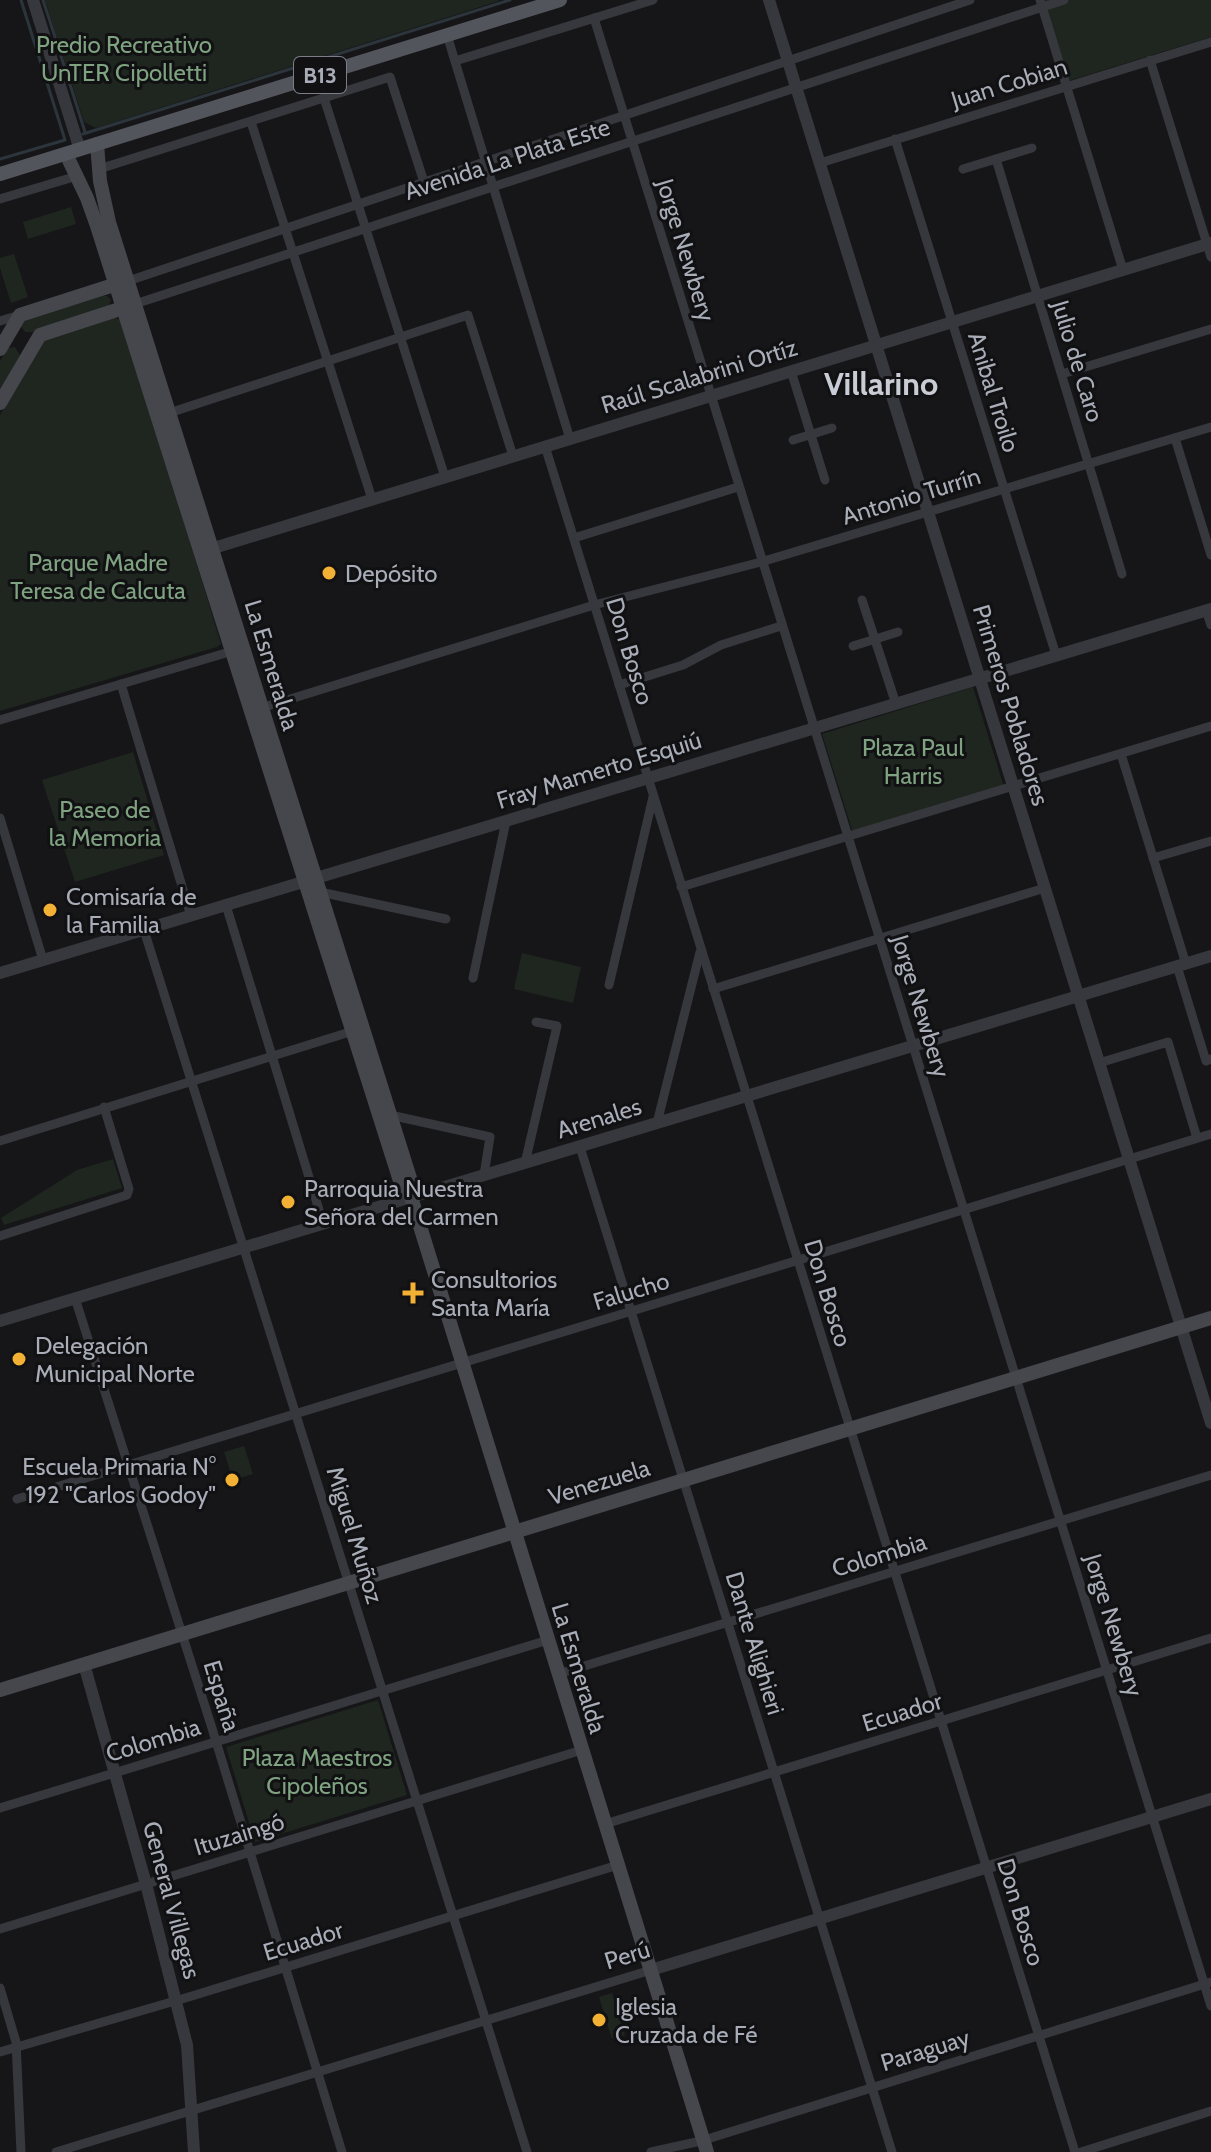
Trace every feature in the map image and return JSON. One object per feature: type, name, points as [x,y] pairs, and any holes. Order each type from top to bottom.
[{"type":"main road","name":"B13","points":[[0,174],[560,0]]},
{"type":"main road","name":"La Esmeralda","points":[[97,144],[106,210],[129,306],[410,1178],[411,1197],[705,2146]]},
{"type":"main road","name":"La Esmeralda","points":[[73,152],[77,176],[122,282]]},
{"type":"main road","name":"Avenida La Plata Este","points":[[18,318],[122,282]]},
{"type":"main road","name":"La Esmeralda","points":[[129,306],[169,413],[206,550]]},
{"type":"main road","name":"Avenida La Plata Este","points":[[45,332],[129,306]]},
{"type":"main road","points":[[18,318],[17,331],[24,337],[45,332]]},
{"type":"main road","points":[[0,349],[18,318]]},
{"type":"main road","points":[[0,403],[38,337],[45,332]]},
{"type":"main road","name":"La Esmeralda","points":[[313,884],[353,1031],[400,1181],[411,1197]]},
{"type":"main road","name":"Venezuela","points":[[0,1690],[1211,1318]]},
{"type":"street","name":"La Esmeralda","points":[[33,0],[73,152]]},
{"type":"street","points":[[455,61],[653,0]]},
{"type":"street","name":"Primeros Pobladores","points":[[769,0],[1211,1423]]},
{"type":"street","name":"Avenida La Plata Este","points":[[122,282],[970,0]]},
{"type":"street","name":"Avenida La Plata Este","points":[[129,306],[1041,4],[1064,0]]},
{"type":"street","points":[[1041,4],[1123,270]]},
{"type":"street","name":"Jorge Newbery","points":[[594,18],[1152,1817],[1208,1983],[1211,2006]]},
{"type":"street","points":[[447,35],[570,439]]},
{"type":"street","name":"Juan Cobian","points":[[820,163],[1211,42]]},
{"type":"street","points":[[1150,60],[1211,257]]},
{"type":"street","points":[[99,169],[390,77],[424,182]]},
{"type":"street","points":[[324,98],[445,477]]},
{"type":"street","points":[[251,122],[372,499]]},
{"type":"street","name":"Anibal Troilo","points":[[895,139],[1056,655]]},
{"type":"street","points":[[963,169],[1032,148]]},
{"type":"street","name":"Julio de Caro","points":[[996,159],[1122,574]]},
{"type":"street","points":[[0,199],[77,176]]},
{"type":"street","name":"Raúl Scalabrini Ortíz","points":[[206,550],[1209,243]]},
{"type":"street","points":[[169,413],[468,315],[513,456]]},
{"type":"street","points":[[0,321],[18,318]]},
{"type":"street","points":[[1062,374],[1211,329]]},
{"type":"street","points":[[791,371],[825,480]]},
{"type":"street","name":"Antonio Turrín","points":[[594,605],[761,562],[1211,427]]},
{"type":"street","points":[[793,440],[832,428]]},
{"type":"street","points":[[1175,438],[1211,555]]},
{"type":"street","name":"Don Bosco","points":[[545,446],[1075,2152]]},
{"type":"street","points":[[574,538],[738,487]]},
{"type":"street","points":[[862,600],[896,704]]},
{"type":"street","points":[[257,710],[594,605]]},
{"type":"street","points":[[1209,610],[1211,625]]},
{"type":"street","name":"Fray Mamerto Esquiú","points":[[0,973],[226,905],[313,884],[506,821],[1209,610]]},
{"type":"street","points":[[619,685],[683,665],[721,645],[781,626]]},
{"type":"street","points":[[853,646],[898,632]]},
{"type":"street","points":[[0,720],[238,650]]},
{"type":"street","points":[[121,684],[191,916]]},
{"type":"street","points":[[681,887],[1211,726]]},
{"type":"street","points":[[1121,754],[1208,1060]]},
{"type":"street","points":[[609,985],[654,796]]},
{"type":"street","points":[[0,818],[43,960]]},
{"type":"street","points":[[473,978],[506,821]]},
{"type":"street","points":[[1153,858],[1211,841]]},
{"type":"street","points":[[313,884],[446,919]]},
{"type":"street","points":[[713,989],[1045,888]]},
{"type":"street","points":[[226,905],[323,1223]]},
{"type":"street","name":"Miguel Muñoz","points":[[144,930],[527,2152]]},
{"type":"street","points":[[657,1123],[701,950]]},
{"type":"street","name":"Arenales","points":[[0,1321],[1211,956]]},
{"type":"street","points":[[525,1163],[557,1026],[536,1022]]},
{"type":"street","points":[[0,1141],[353,1031]]},
{"type":"street","points":[[1099,1063],[1168,1042],[1197,1138]]},
{"type":"street","points":[[0,1236],[127,1195],[129,1189],[104,1107]]},
{"type":"street","points":[[390,1115],[490,1137],[484,1175]]},
{"type":"street","name":"Falucho","points":[[17,1499],[1211,1134]]},
{"type":"street","name":"Dante Alighieri","points":[[580,1147],[892,2152]]},
{"type":"street","name":"España","points":[[75,1298],[342,2152]]},
{"type":"street","name":"Colombia","points":[[558,1674],[1211,1475]]},
{"type":"street","name":"Ecuador","points":[[605,1824],[1211,1638]]},
{"type":"street","name":"Colombia","points":[[0,1808],[548,1640]]},
{"type":"street","name":"General Villegas","points":[[84,1664],[146,1884],[189,2053],[196,2152]]},
{"type":"street","name":"Ituzaingó","points":[[0,1929],[582,1750]]},
{"type":"street","name":"Perú","points":[[56,2152],[1211,1799]]},
{"type":"street","name":"Ecuador","points":[[0,2052],[618,1865]]},
{"type":"street","name":"Paraguay","points":[[651,2152],[705,2146],[872,2088],[1208,1983]]},
{"type":"street","points":[[0,1988],[16,2047],[21,2152]]},
{"type":"street","points":[[1081,2152],[1211,2111]]},
{"type":"green space","name":"Predio Recreativo UnTER Cipolletti","points":[[45,0],[499,1],[96,128],[84,122]]},
{"type":"green space","points":[[1044,0],[1211,0],[1211,37],[1068,81]]},
{"type":"green space","points":[[71,207],[76,224],[28,239],[23,222]]},
{"type":"green space","points":[[14,254],[28,297],[11,303],[0,258]]},
{"type":"green space","points":[[103,296],[111,300],[108,308],[32,332],[25,332],[21,326],[26,319]]},
{"type":"green space","name":"Parque Madre Teresa de Calcuta","points":[[114,317],[123,321],[221,644],[0,711],[0,415],[45,339]]},
{"type":"green space","points":[[15,347],[20,355],[0,390],[0,361],[8,348]]},
{"type":"green space","name":"Plaza Paul Harris","points":[[973,687],[1004,787],[853,833],[822,734]]},
{"type":"green space","name":"Paseo de la Memoria","points":[[133,752],[164,855],[75,882],[42,780]]},
{"type":"green space","points":[[522,953],[581,967],[573,1003],[514,989]]},
{"type":"green space","points":[[113,1159],[122,1188],[4,1225],[1,1218],[77,1170]]},
{"type":"green space","points":[[244,1446],[253,1474],[233,1480],[224,1452]]},
{"type":"green space","name":"Plaza Maestros Cipoleños","points":[[378,1700],[407,1795],[255,1842],[226,1747]]},
{"type":"green space","points":[[612,1993],[625,2035],[612,2039],[599,1997]]},
{"type":"waterway","points":[[0,159],[65,140],[21,0]]},
{"type":"waterway","points":[[43,0],[59,49]]},
{"type":"waterway","points":[[83,134],[510,0]]},
{"type":"waterway","points":[[61,56],[85,132]]},
{"type":"place","name":"Depósito","points":[[329,573]]},
{"type":"place","name":"Comisaría de la Familia","points":[[50,910]]},
{"type":"place","name":"Parroquia Nuestra Señora del Carmen","points":[[288,1202]]},
{"type":"place","name":"Consultorios Santa María","points":[[413,1293]]},
{"type":"place","name":"Delegación Municipal Norte","points":[[19,1359]]},
{"type":"place","name":"Escuela Primaria N° 192 \"Carlos Godoy\"","points":[[232,1480]]},
{"type":"place","name":"Iglesia Cruzada de Fé","points":[[599,2020]]},
{"type":"district","name":"Villarino","points":[[881,383]]}]
